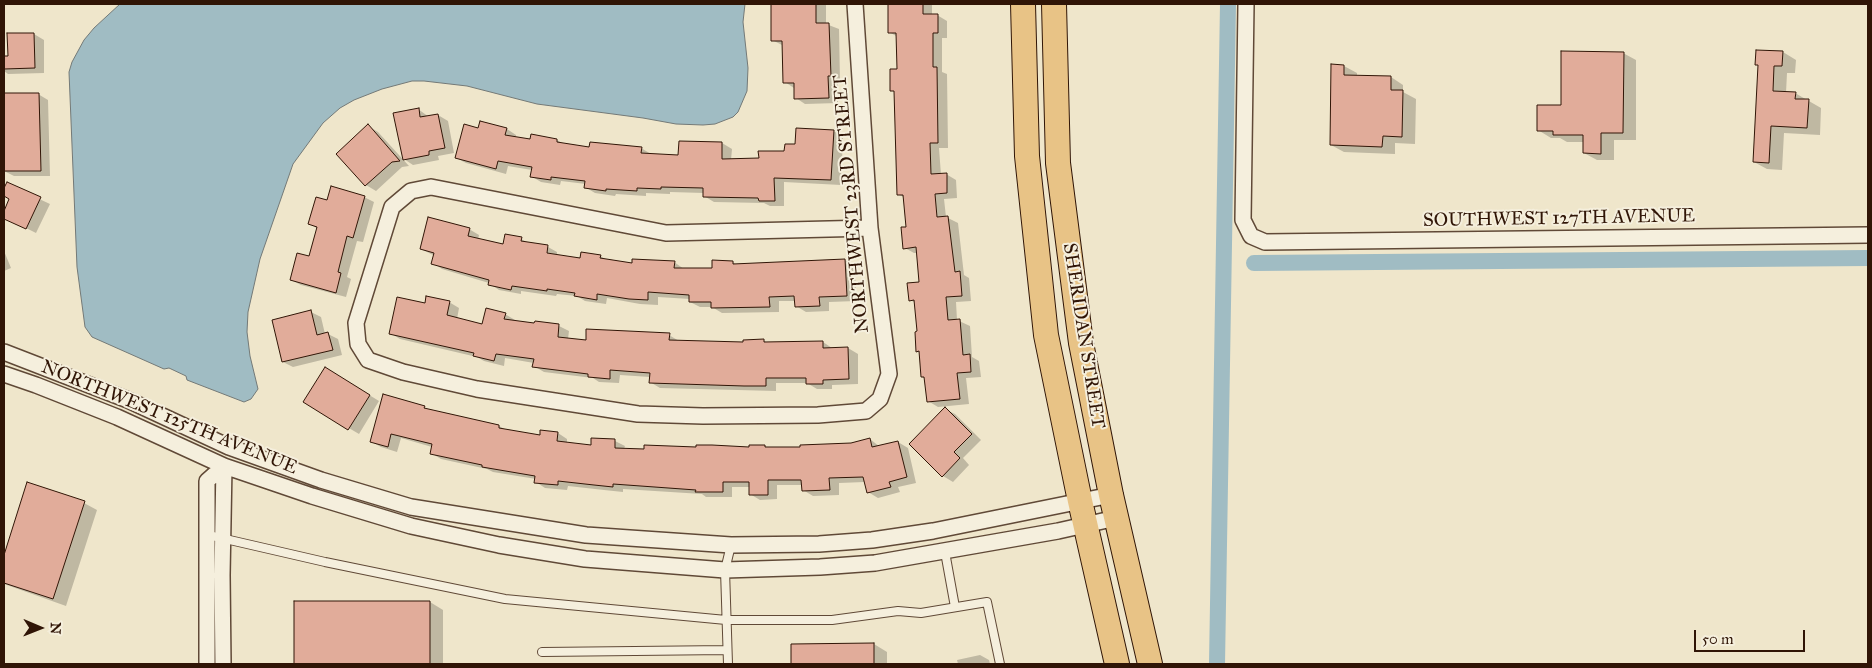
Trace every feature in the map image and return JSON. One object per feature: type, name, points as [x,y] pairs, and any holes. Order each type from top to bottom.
[{"type":"main road","name":"SHERIDAN STREET","points":[[1023,4],[1027,156],[1045,327],[1085,525],[1117,664]]},
{"type":"main road","name":"SHERIDAN STREET","points":[[1054,4],[1058,163],[1080,343],[1116,518],[1150,664]]},
{"type":"street","name":"NORTHWEST 23RD STREET","points":[[855,4],[870,228],[889,374],[880,399],[866,411],[818,415],[703,416],[638,414],[477,389],[403,372],[368,360],[358,344],[356,323],[392,207],[411,191],[431,187],[666,233],[870,228]]},
{"type":"street","name":"SOUTHWEST 127TH AVENUE","points":[[1246,4],[1243,220],[1251,236],[1265,242],[1868,235]]},
{"type":"street","name":"NORTHWEST 125TH AVENUE","points":[[4,352],[128,400],[229,447],[321,480],[411,507],[586,535],[732,545],[819,544],[872,540],[933,531],[1111,494]]},
{"type":"street","name":"NORTHWEST 125TH AVENUE","points":[[4,374],[117,417],[224,466],[312,496],[411,526],[499,545],[585,559],[725,570],[875,563],[945,552],[1116,518]]},
{"type":"street","points":[[207,664],[208,481],[224,466]]},
{"type":"street","points":[[222,664],[224,466]]},
{"type":"lane","points":[[224,466],[229,447]]},
{"type":"lane","points":[[208,535],[505,599],[726,620],[832,620],[898,611],[921,613],[987,602],[1000,664]]},
{"type":"lane","points":[[728,664],[725,570],[732,545]]},
{"type":"lane","points":[[945,552],[955,607]]},
{"type":"lane","points":[[542,652],[727,650]]},
{"type":"water","points":[[120,4],[745,4],[743,22],[748,68],[747,91],[738,112],[733,117],[715,124],[703,125],[676,124],[537,104],[467,86],[424,81],[412,81],[382,89],[354,100],[340,108],[323,123],[293,164],[260,259],[248,312],[247,332],[250,356],[258,389],[251,399],[244,402],[187,380],[186,376],[169,368],[164,369],[92,337],[85,327],[77,267],[69,72],[72,62],[84,40]]},
{"type":"building","points":[[771,4],[816,4],[816,23],[829,23],[831,76],[828,76],[829,98],[794,99],[794,83],[783,83],[782,41],[771,41]]},
{"type":"building","points":[[888,4],[923,4],[923,14],[938,14],[938,33],[933,33],[933,67],[937,67],[938,143],[930,143],[931,174],[947,173],[947,193],[935,194],[937,217],[948,216],[955,272],[960,271],[962,296],[946,297],[948,320],[960,319],[963,355],[970,354],[971,372],[957,373],[960,399],[927,402],[924,377],[921,377],[919,351],[916,352],[915,332],[917,331],[914,300],[909,301],[907,283],[919,282],[916,247],[903,249],[901,227],[906,227],[903,195],[897,195],[894,91],[890,91],[890,69],[897,69],[896,33],[888,33]]},
{"type":"building","points":[[7,33],[34,33],[35,68],[4,69],[4,56],[8,56]]},
{"type":"building","points":[[1756,50],[1783,51],[1782,66],[1774,66],[1773,91],[1796,92],[1795,99],[1809,99],[1807,128],[1771,126],[1769,163],[1753,162],[1758,65],[1755,65]]},
{"type":"building","points":[[1561,51],[1624,52],[1623,133],[1601,133],[1601,154],[1583,153],[1583,135],[1553,135],[1553,131],[1537,131],[1537,105],[1561,105]]},
{"type":"building","points":[[1331,64],[1344,65],[1344,75],[1391,76],[1391,90],[1403,90],[1402,137],[1383,136],[1382,147],[1330,145]]},
{"type":"building","points":[[4,93],[39,93],[41,171],[4,171]]},
{"type":"building","points":[[419,108],[420,117],[438,114],[445,148],[429,151],[429,155],[403,160],[393,113]]},
{"type":"building","points":[[480,121],[507,128],[505,135],[530,139],[531,134],[557,139],[557,142],[589,147],[590,142],[642,147],[641,153],[678,155],[679,141],[722,142],[722,159],[759,158],[758,151],[784,151],[785,144],[795,144],[796,128],[834,130],[831,180],[774,178],[775,201],[759,201],[758,198],[703,197],[703,188],[661,187],[661,189],[637,188],[637,191],[606,189],[606,191],[584,188],[585,181],[551,177],[551,180],[530,177],[532,167],[498,161],[496,169],[455,158],[464,124],[478,128]]},
{"type":"building","points":[[368,124],[400,161],[392,162],[365,186],[336,154]]},
{"type":"building","points":[[7,182],[41,197],[26,229],[4,219],[4,211],[9,199],[4,196],[4,188]]},
{"type":"building","points":[[331,186],[365,196],[353,238],[347,236],[338,272],[341,273],[336,293],[290,280],[297,253],[309,256],[317,227],[308,224],[316,197],[327,200]]},
{"type":"building","points":[[428,217],[470,228],[468,236],[503,244],[505,234],[522,237],[521,241],[548,245],[547,253],[580,258],[581,252],[601,255],[600,258],[632,263],[632,259],[675,261],[674,268],[712,268],[712,260],[733,261],[733,264],[845,259],[847,296],[819,297],[820,306],[795,307],[794,296],[769,297],[770,307],[711,308],[711,302],[689,302],[689,295],[648,292],[648,300],[597,294],[597,300],[574,296],[575,293],[547,289],[547,291],[512,286],[511,290],[488,285],[489,280],[431,264],[434,253],[420,249]]},
{"type":"building","points":[[426,296],[450,301],[447,315],[482,324],[486,308],[506,313],[504,319],[559,324],[558,337],[586,340],[586,329],[670,333],[669,340],[743,342],[743,340],[764,339],[764,342],[823,341],[823,348],[848,347],[849,379],[823,380],[823,384],[806,384],[806,378],[766,378],[766,386],[649,383],[650,373],[610,370],[610,379],[588,377],[588,374],[532,367],[534,359],[496,354],[494,361],[473,356],[474,353],[389,334],[397,297],[425,303]]},
{"type":"building","points":[[311,310],[317,335],[328,332],[333,350],[282,362],[272,320]]},
{"type":"building","points":[[325,367],[370,395],[348,430],[303,402]]},
{"type":"building","points":[[383,394],[425,406],[424,408],[499,425],[499,428],[540,435],[540,430],[558,432],[557,441],[591,445],[591,438],[615,439],[615,448],[644,449],[644,445],[749,447],[749,445],[765,445],[765,447],[800,447],[800,445],[851,443],[870,438],[872,447],[898,441],[907,477],[889,482],[891,487],[867,493],[863,477],[829,478],[830,490],[802,491],[801,480],[768,480],[768,495],[749,495],[749,482],[723,482],[723,492],[695,492],[696,490],[613,484],[613,487],[558,481],[558,485],[534,483],[535,476],[482,467],[482,465],[430,454],[432,444],[391,434],[388,447],[370,442]]},
{"type":"building","points":[[945,407],[972,434],[954,452],[960,458],[942,477],[909,444]]},
{"type":"building","points":[[27,482],[85,501],[53,599],[4,583],[4,555]]},
{"type":"building","points":[[294,601],[430,601],[430,664],[294,664]]},
{"type":"building","points":[[874,643],[874,664],[791,664],[791,644]]},
{"type":"waterway","points":[[1217,664],[1228,4]]},
{"type":"waterway","points":[[1254,263],[1868,258]]}]
